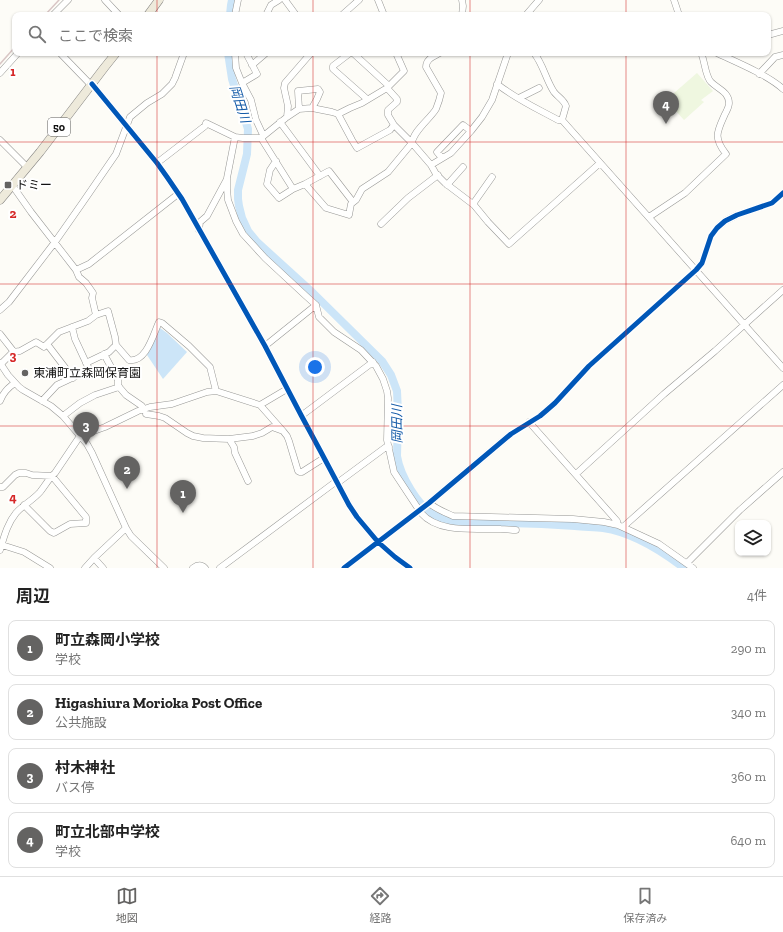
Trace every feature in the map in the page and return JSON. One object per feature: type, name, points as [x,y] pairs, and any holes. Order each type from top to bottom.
[{"type":"main road","points":[[150,12],[159,0]]},
{"type":"main road","name":"50","points":[[0,200],[40,152],[114,56]]},
{"type":"street","points":[[56,12],[68,0]]},
{"type":"street","points":[[105,0],[116,12]]},
{"type":"street","points":[[236,12],[238,0]]},
{"type":"street","points":[[268,12],[272,5],[279,0]]},
{"type":"street","points":[[285,0],[294,12]]},
{"type":"street","points":[[345,12],[359,0]]},
{"type":"street","points":[[378,0],[383,12]]},
{"type":"street","points":[[462,0],[462,12]]},
{"type":"street","points":[[529,12],[539,0]]},
{"type":"street","points":[[674,0],[678,12]]},
{"type":"street","points":[[771,34],[783,31]]},
{"type":"street","points":[[759,74],[775,57],[783,55]]},
{"type":"street","points":[[0,73],[15,56]]},
{"type":"street","points":[[63,56],[91,84],[167,176],[182,199],[265,346],[354,512],[378,542],[410,568]]},
{"type":"street","points":[[0,310],[8,302],[54,242],[116,154],[130,117],[162,94],[172,84],[183,56]]},
{"type":"street","points":[[235,56],[236,68],[251,100],[260,137],[293,189]]},
{"type":"street","points":[[242,83],[257,74],[248,56]]},
{"type":"street","points":[[252,64],[262,56]]},
{"type":"street","points":[[287,117],[288,106],[284,85],[308,56]]},
{"type":"street","points":[[346,56],[333,66],[333,69],[367,99]]},
{"type":"street","points":[[356,56],[388,87],[397,99],[397,102],[388,110],[388,115],[394,125],[412,143],[447,185],[473,204],[509,244],[600,163]]},
{"type":"street","points":[[338,114],[362,103],[388,87],[404,71],[397,56]]},
{"type":"street","points":[[305,184],[326,208],[349,215],[351,204],[356,200],[362,190],[388,172],[412,143],[412,140],[422,125],[436,109],[441,93],[426,68],[427,61],[435,56]]},
{"type":"street","points":[[431,165],[451,153],[482,117],[492,100],[507,56]]},
{"type":"street","points":[[537,56],[540,59],[546,76],[555,93],[566,106],[562,120],[783,368]]},
{"type":"street","points":[[649,217],[685,193],[726,154],[719,145],[717,133],[729,107],[729,100],[727,95],[710,81],[702,56]]},
{"type":"street","points":[[723,56],[774,82],[783,89]]},
{"type":"street","points":[[497,84],[558,120],[561,120]]},
{"type":"street","points":[[519,98],[539,88]]},
{"type":"street","points":[[299,109],[298,91],[318,89],[320,92],[312,108]]},
{"type":"street","points":[[157,163],[205,126],[206,123],[235,137],[260,137],[299,109],[312,108],[338,114],[358,148],[390,130],[394,125]]},
{"type":"street","points":[[280,122],[320,176]]},
{"type":"street","points":[[442,158],[437,152],[463,124],[471,131]]},
{"type":"street","points":[[235,137],[228,178],[228,200],[236,221],[243,234],[265,258],[316,305],[319,317],[334,332],[361,350],[373,362],[380,372],[387,391],[387,433],[394,472],[424,517],[430,521],[450,527],[516,530]]},
{"type":"street","points":[[0,140],[27,167]]},
{"type":"street","points":[[276,161],[270,170],[267,184],[279,198],[293,189],[329,171],[353,202]]},
{"type":"street","points":[[447,185],[463,168]]},
{"type":"street","points":[[381,224],[408,198],[438,175]]},
{"type":"street","points":[[473,204],[492,177]]},
{"type":"street","points":[[199,230],[200,222],[207,216],[228,178]]},
{"type":"street","points":[[12,185],[76,270],[79,277],[86,283],[93,293],[92,298],[96,315]]},
{"type":"street","points":[[344,568],[429,502],[511,434],[540,416],[555,403],[589,366],[702,264],[711,236],[725,221],[772,203],[783,193]]},
{"type":"street","points":[[76,270],[89,264],[178,194]]},
{"type":"street","points":[[576,474],[664,394],[783,290]]},
{"type":"street","points":[[265,346],[316,305]]},
{"type":"street","points":[[164,568],[131,536],[126,528],[87,444],[51,406],[22,390],[8,375],[0,363],[9,354],[20,351],[36,342],[44,347],[59,332],[88,321],[96,315],[108,311],[116,345],[129,360],[134,361],[139,359],[144,354],[159,322],[189,346],[210,367],[216,391]]},
{"type":"street","points":[[42,401],[57,385],[73,378],[89,368],[75,339],[72,327]]},
{"type":"street","points":[[0,334],[14,352]]},
{"type":"street","points":[[47,344],[73,378]]},
{"type":"street","points":[[86,363],[109,352],[116,345]]},
{"type":"street","points":[[104,354],[118,380],[119,387],[126,395],[142,406],[145,412],[165,418],[193,436],[210,439],[252,436],[262,433],[272,427],[283,431]]},
{"type":"street","points":[[301,415],[373,362]]},
{"type":"street","points":[[0,402],[2,396],[9,387],[15,383]]},
{"type":"street","points":[[620,526],[783,385]]},
{"type":"street","points":[[62,416],[80,403],[95,395],[119,387]]},
{"type":"street","points":[[260,405],[287,389]]},
{"type":"street","points":[[50,568],[24,552],[1,547],[8,526],[24,505],[38,494],[56,473],[80,436],[145,412],[150,407],[172,404],[207,392],[216,391],[260,405],[283,431],[289,441],[299,472],[302,472],[324,458]]},
{"type":"street","points":[[529,422],[620,526]]},
{"type":"street","points":[[229,438],[248,481]]},
{"type":"street","points":[[220,568],[334,483],[340,481],[386,447],[389,447]]},
{"type":"street","points":[[687,563],[740,510],[783,472]]},
{"type":"street","points":[[0,487],[3,487],[19,473],[52,476],[86,517],[86,524],[70,524],[54,533],[50,531],[24,505]]},
{"type":"street","points":[[429,502],[444,512],[454,516],[573,519],[604,522],[620,526],[659,544],[693,568]]},
{"type":"street","points":[[85,568],[126,528]]},
{"type":"street","points":[[94,558],[103,568]]},
{"type":"street","points":[[194,568],[201,565],[205,568]]},
{"type":"green space","points":[[697,73],[713,91],[701,100],[704,102],[684,120],[666,100]]},
{"type":"water","points":[[160,328],[187,352],[163,379],[147,355]]},
{"type":"waterway","name":"岡田川","points":[[230,12],[232,0]]},
{"type":"waterway","name":"岡田川","points":[[228,56],[232,79],[248,129],[247,154],[238,190],[238,199],[242,218],[248,231],[257,242],[312,292],[382,361],[391,375],[397,391],[397,456],[406,481],[423,506],[436,516],[450,520],[526,523],[614,530],[646,543],[684,568]]},
{"type":"railway","points":[[48,12],[59,0]]},
{"type":"railway","points":[[0,64],[12,50]]},
{"type":"cycle path","points":[[92,84],[157,163],[182,199],[265,346],[349,505],[378,542],[410,568]]},
{"type":"cycle path","points":[[344,568],[429,503],[511,434],[540,416],[555,403],[589,366],[696,270],[702,263],[711,236],[725,221],[737,215],[772,203],[783,193]]},
{"type":"place","name":"町立北部中学校","points":[[666,124]]},
{"type":"place","name":"ドミー","points":[[8,185]]},
{"type":"place","name":"東浦町立森岡保育園","points":[[25,373]]},
{"type":"place","name":"村木神社","points":[[86,445]]},
{"type":"place","name":"Higashiura Morioka Post Office","points":[[127,489]]},
{"type":"place","name":"町立森岡小学校","points":[[183,513]]}]
